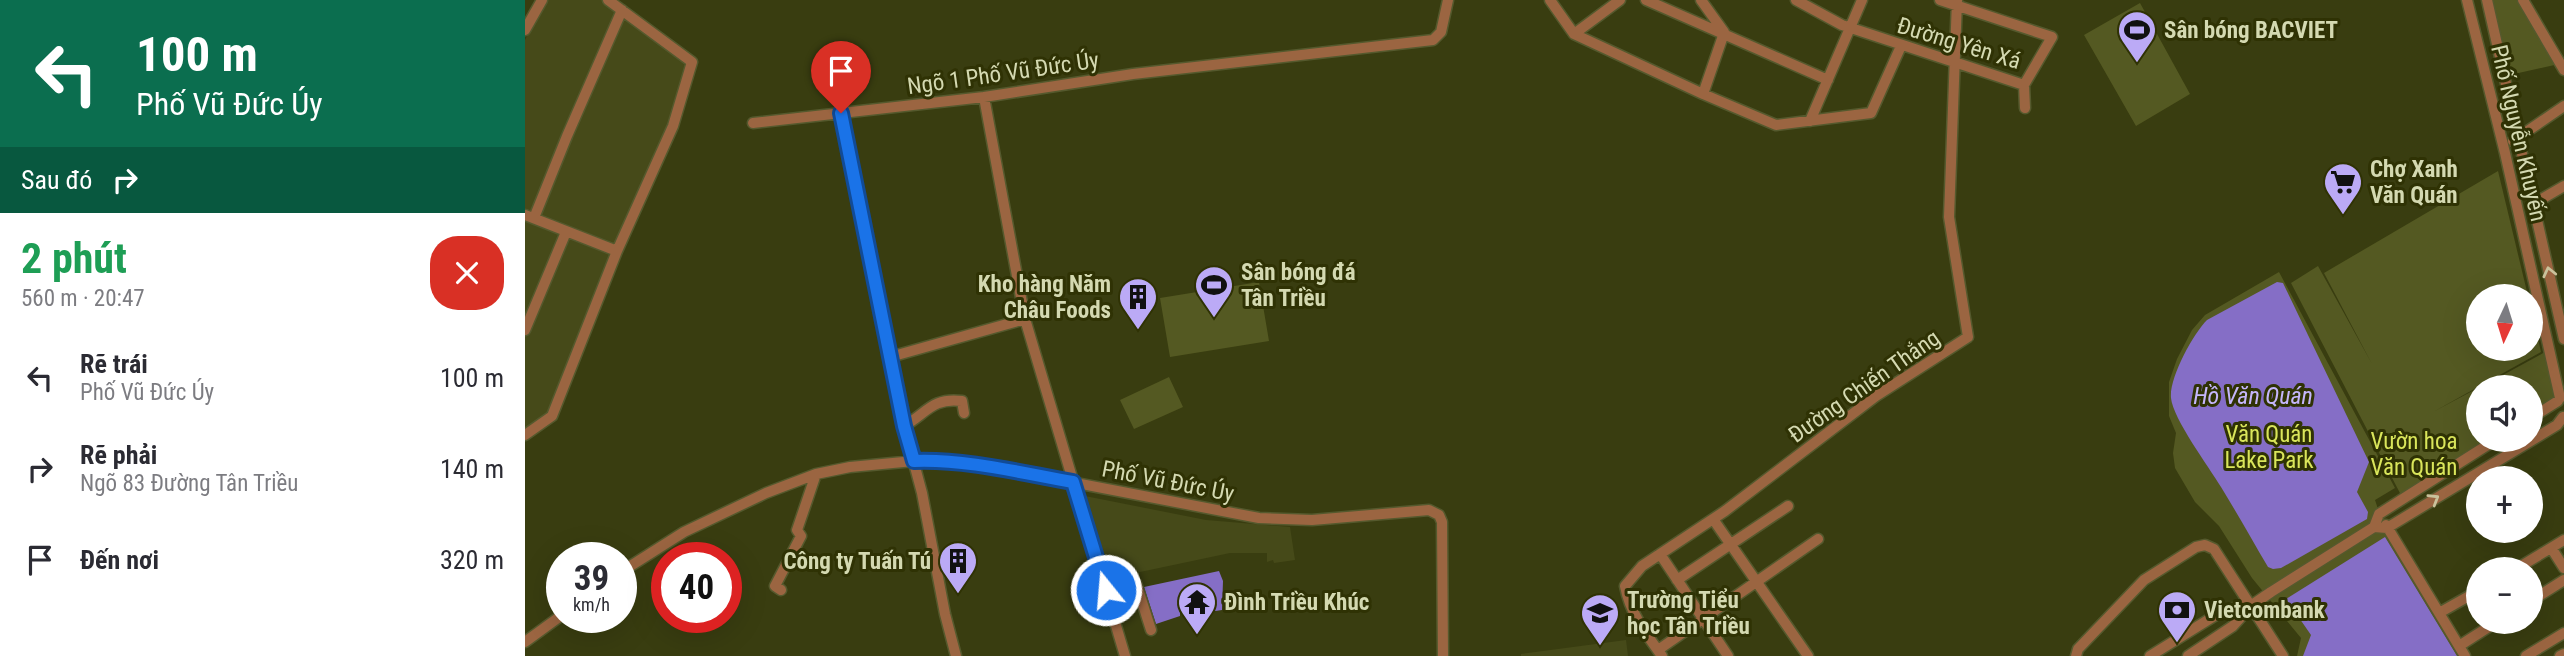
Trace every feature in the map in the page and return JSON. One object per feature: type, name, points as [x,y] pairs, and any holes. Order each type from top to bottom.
[{"type":"street","points":[[525,30],[542,0]]},
{"type":"street","points":[[525,435],[552,416],[617,251],[673,126],[692,62],[608,0]]},
{"type":"street","name":"Ngõ 1 Phố Vũ Đức Úy","points":[[753,123],[984,97],[1133,74],[1433,40],[1441,32],[1448,0]]},
{"type":"street","points":[[1549,0],[1574,34],[1776,125],[1871,113],[1901,46]]},
{"type":"street","points":[[1574,34],[1620,0]]},
{"type":"street","points":[[1646,0],[1828,80]]},
{"type":"street","points":[[1701,0],[1724,33]]},
{"type":"street","name":"Đường Yên Xá","points":[[1795,0],[1850,28],[2024,86],[2052,37],[1957,3]]},
{"type":"street","points":[[1810,121],[1861,0]]},
{"type":"street","points":[[1940,0],[1957,3],[1954,61]]},
{"type":"street","name":"Phố Nguyễn Khuyến","points":[[2467,0],[2504,147],[2561,398],[2558,410],[2564,417]]},
{"type":"street","name":"Phố Nguyễn Khuyến","points":[[2487,0],[2564,339]]},
{"type":"street","points":[[2523,0],[2564,70]]},
{"type":"street","points":[[617,251],[529,217],[622,10]]},
{"type":"street","points":[[1703,94],[1724,33]]},
{"type":"street","name":"Đường Chiến Thắng","points":[[1660,653],[1636,618],[1625,586],[1642,566],[1713,519],[1876,396],[1968,337],[1949,217],[1954,61]]},
{"type":"street","points":[[2024,86],[2025,108]]},
{"type":"street","points":[[984,97],[1025,319],[1125,656]]},
{"type":"street","points":[[2504,147],[2564,106]]},
{"type":"street","points":[[841,113],[904,426],[956,656]]},
{"type":"street","points":[[2533,204],[2564,186]]},
{"type":"street","points":[[525,330],[566,232]]},
{"type":"street","points":[[890,357],[1025,319]]},
{"type":"street","points":[[2543,410],[2561,398]]},
{"type":"street","points":[[904,426],[918,418],[929,406],[955,400],[962,401],[964,413]]},
{"type":"street","points":[[2188,656],[2234,626],[2252,605],[2275,589],[2374,527],[2388,528],[2557,425],[2564,417]]},
{"type":"street","points":[[2374,527],[2379,514],[2477,452]]},
{"type":"street","name":"Phố Vũ Đức Úy","points":[[637,562],[684,532],[766,492],[816,474],[850,467],[914,461],[934,460],[1008,470],[1259,518],[1312,520],[1429,510],[1439,515],[1442,530],[1443,656]]},
{"type":"street","points":[[781,590],[775,586],[801,536],[797,530],[816,474]]},
{"type":"street","points":[[1677,580],[1788,506]]},
{"type":"street","points":[[2379,514],[2465,656]]},
{"type":"street","points":[[1713,519],[1808,656]]},
{"type":"street","points":[[1660,653],[1703,619],[1818,538]]},
{"type":"street","points":[[2536,557],[2564,540]]},
{"type":"street","points":[[2076,656],[2078,649],[2144,580],[2196,547],[2205,545],[2214,549],[2283,656]]},
{"type":"street","points":[[2551,548],[2564,568]]},
{"type":"street","points":[[1660,554],[1728,656]]},
{"type":"street","points":[[2543,593],[2564,580]]},
{"type":"street","points":[[1136,583],[1151,630]]},
{"type":"street","points":[[2439,613],[2466,598]]},
{"type":"street","points":[[2156,654],[2224,610],[2252,605]]},
{"type":"street","points":[[525,642],[546,627]]},
{"type":"street","points":[[2526,656],[2542,652],[2564,633]]},
{"type":"street","points":[[2459,646],[2478,634]]},
{"type":"shaded area","points":[[546,0],[606,0],[692,62],[673,126],[552,416],[525,435],[525,40]]},
{"type":"shaded area","points":[[1085,496],[1206,520],[1290,527],[1295,560],[1274,563],[1273,560],[1267,562],[1267,553],[1230,553],[1107,579]]},
{"type":"shaded area","name":"Trường Tiểu học Tân Triều","points":[[1626,640],[1628,656],[1521,656],[1521,654]]},
{"type":"green space","points":[[2488,0],[2523,0],[2559,64],[2505,76]]},
{"type":"green space","name":"Sân bóng BACVIET","points":[[2140,3],[2190,94],[2136,126],[2084,35]]},
{"type":"green space","name":"Vườn hoa Văn Quán","points":[[2498,171],[2525,284],[2466,284],[2466,361],[2525,361],[2500,375],[2466,375],[2466,394],[2433,412],[2466,394],[2466,452],[2473,452],[2402,497],[2291,283],[2318,266],[2372,364],[2324,273]]},
{"type":"green space","name":"Văn Quán Lake Park","points":[[2279,272],[2395,488],[2375,500],[2377,519],[2387,530],[2464,656],[2297,656],[2301,638],[2252,578],[2219,526],[2195,502],[2175,468],[2173,453],[2176,433],[2169,416],[2169,382],[2192,330],[2205,315]]},
{"type":"green space","name":"Sân bóng đá Tân Triều","points":[[1259,282],[1269,341],[1170,357],[1160,298]]},
{"type":"green space","points":[[2547,351],[2557,399],[2543,408],[2543,375],[2503,375],[2529,361],[2543,361],[2543,353]]},
{"type":"green space","points":[[1169,377],[1183,407],[1134,429],[1120,400]]},
{"type":"water","name":"Hồ Văn Quán","points":[[2277,282],[2283,283],[2369,462],[2357,492],[2368,512],[2367,519],[2281,568],[2273,569],[2268,567],[2178,418],[2173,407],[2171,389],[2183,357],[2207,320]]},
{"type":"water","points":[[2385,537],[2457,656],[2303,656],[2311,635],[2286,599]]},
{"type":"water","points":[[1219,571],[1223,581],[1222,610],[1189,615],[1188,612],[1180,613],[1180,616],[1156,624],[1144,587]]},
{"type":"place","name":"Sân bóng BACVIET","points":[[2137,64]]},
{"type":"place","name":"Chợ Xanh Văn Quán","points":[[2343,216]]},
{"type":"place","name":"Sân bóng đá Tân Triều","points":[[1214,319]]},
{"type":"place","name":"Kho hàng Năm Châu Foods","points":[[1138,331]]},
{"type":"place","name":"Công ty Tuấn Tú","points":[[958,595]]},
{"type":"place","name":"Đình Triều Khúc","points":[[1197,636]]},
{"type":"place","name":"Vietcombank","points":[[2177,644]]},
{"type":"place","name":"Trường Tiểu học Tân Triều","points":[[1600,647]]},
{"type":"route","points":[[841,113],[904,426],[914,461],[934,460],[1073,482],[1106,590]]}]
